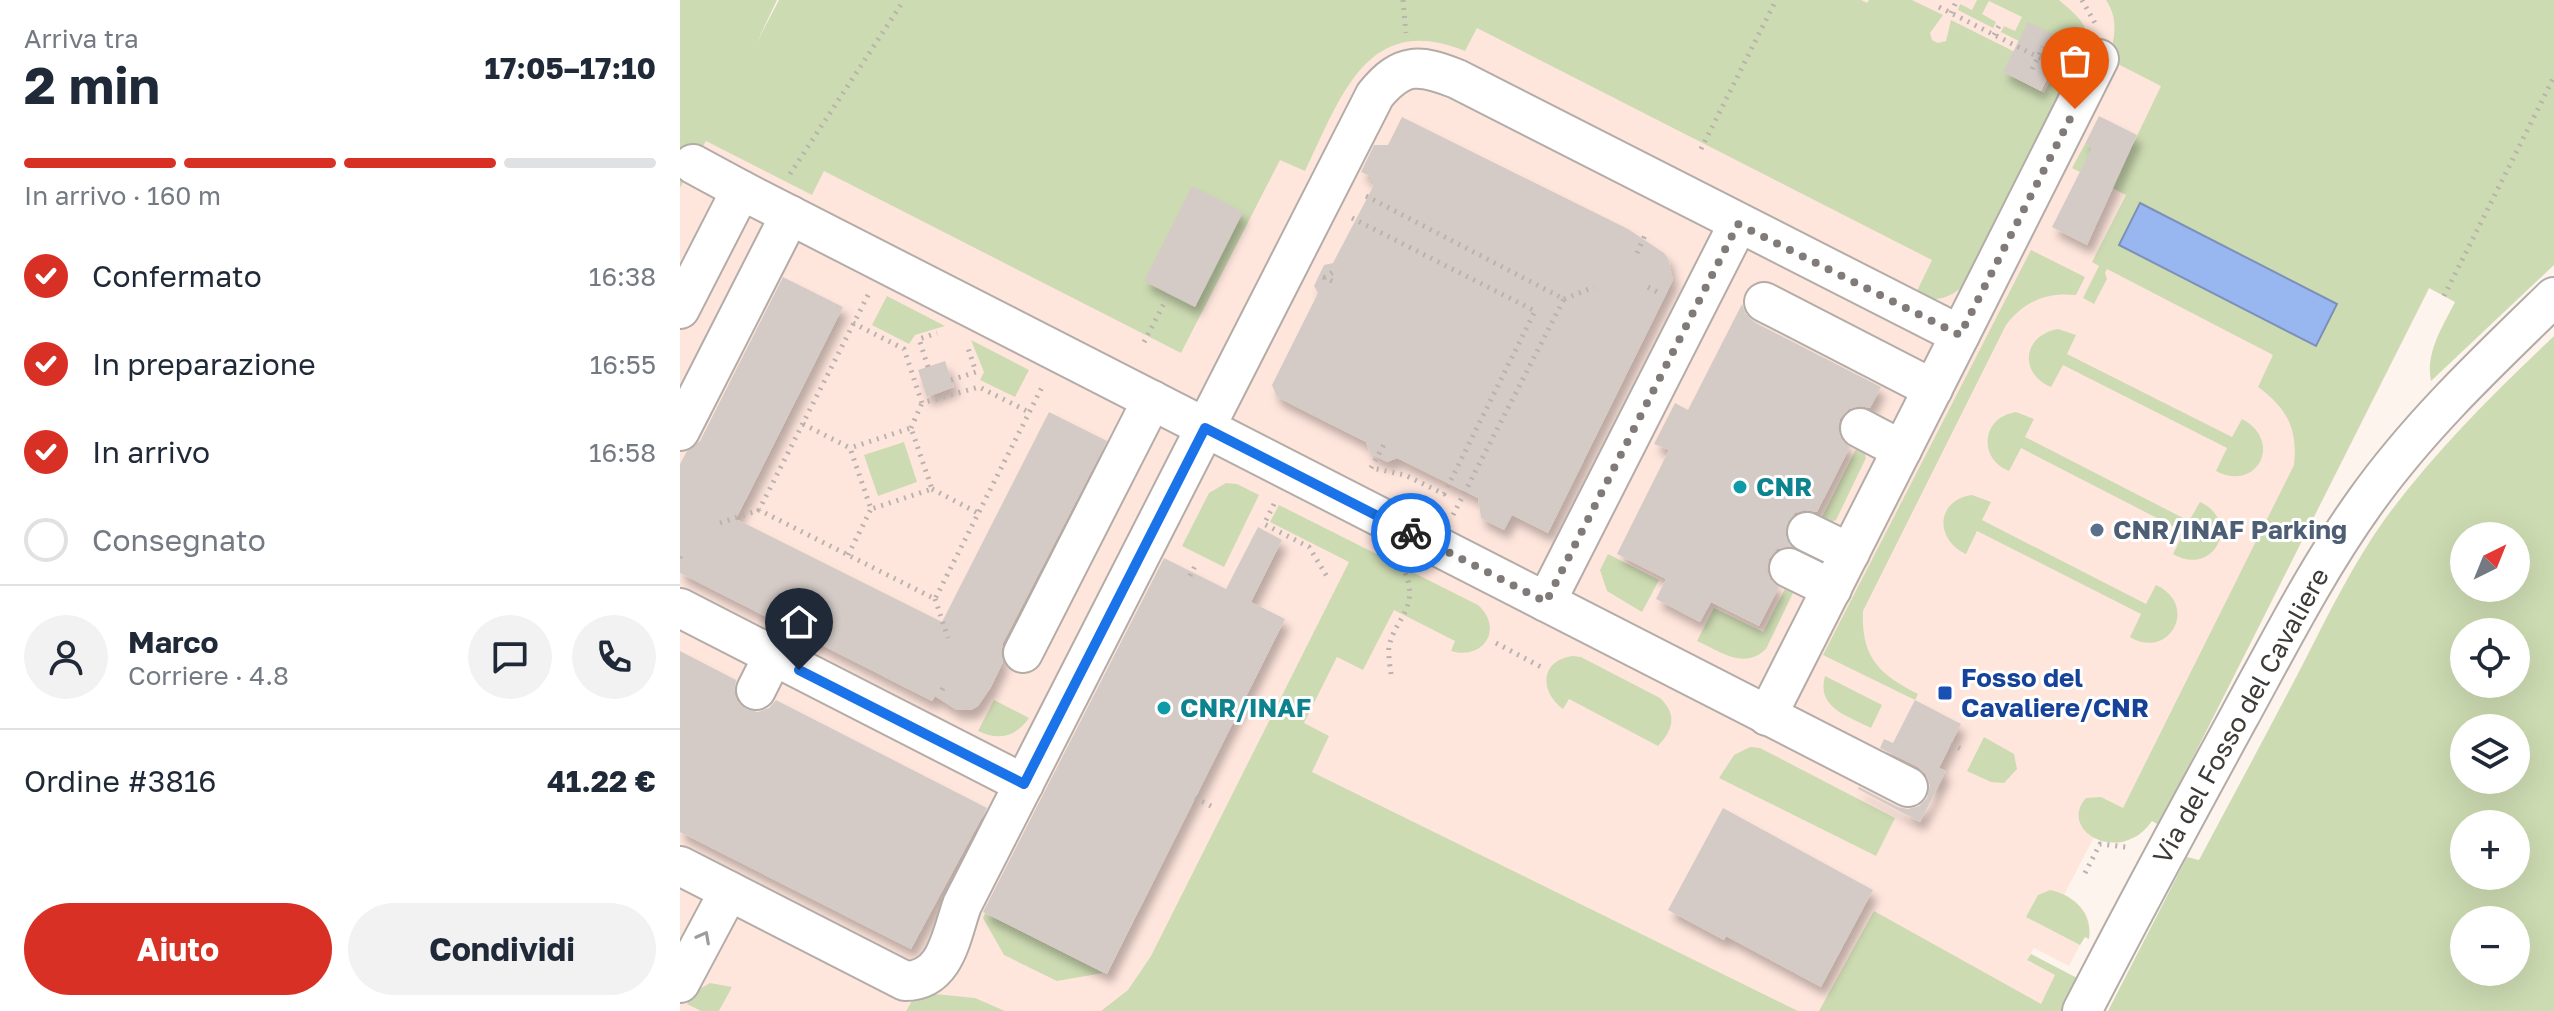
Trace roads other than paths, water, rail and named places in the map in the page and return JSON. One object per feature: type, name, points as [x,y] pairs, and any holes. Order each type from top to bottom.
[{"type":"street","points":[[680,866],[905,981],[919,981],[934,971],[942,960],[962,905],[1375,95],[1388,79],[1405,69],[1428,68],[1457,79],[1960,335]]},
{"type":"street","points":[[1767,716],[2094,71]]},
{"type":"street","points":[[693,164],[1908,787]]},
{"type":"street","points":[[680,309],[767,204]]},
{"type":"street","points":[[680,431],[767,204]]},
{"type":"street","points":[[1546,602],[1738,224]]},
{"type":"street","name":"Via del Fosso del Cavaliere","points":[[2082,1011],[2139,899],[2310,587],[2342,535],[2390,468],[2429,422],[2554,297]]},
{"type":"street","points":[[1764,302],[1933,389]]},
{"type":"street","points":[[1023,653],[1152,400]]},
{"type":"street","points":[[1860,428],[1902,450]]},
{"type":"street","points":[[1807,532],[1850,553]]},
{"type":"street","points":[[1789,568],[1832,589]]},
{"type":"street","points":[[680,608],[1024,784]]},
{"type":"street","points":[[756,690],[773,656]]},
{"type":"street","points":[[680,983],[729,891]]},
{"type":"water","points":[[2140,203],[2337,304],[2316,346],[2119,245]]},
{"type":"place","name":"CNR","points":[[1740,487]]},
{"type":"place","name":"CNR/INAF Parking","points":[[2097,530]]},
{"type":"place","name":"Fosso del Cavaliere/CNR","points":[[1945,693]]},
{"type":"place","name":"CNR/INAF","points":[[1164,708]]}]
